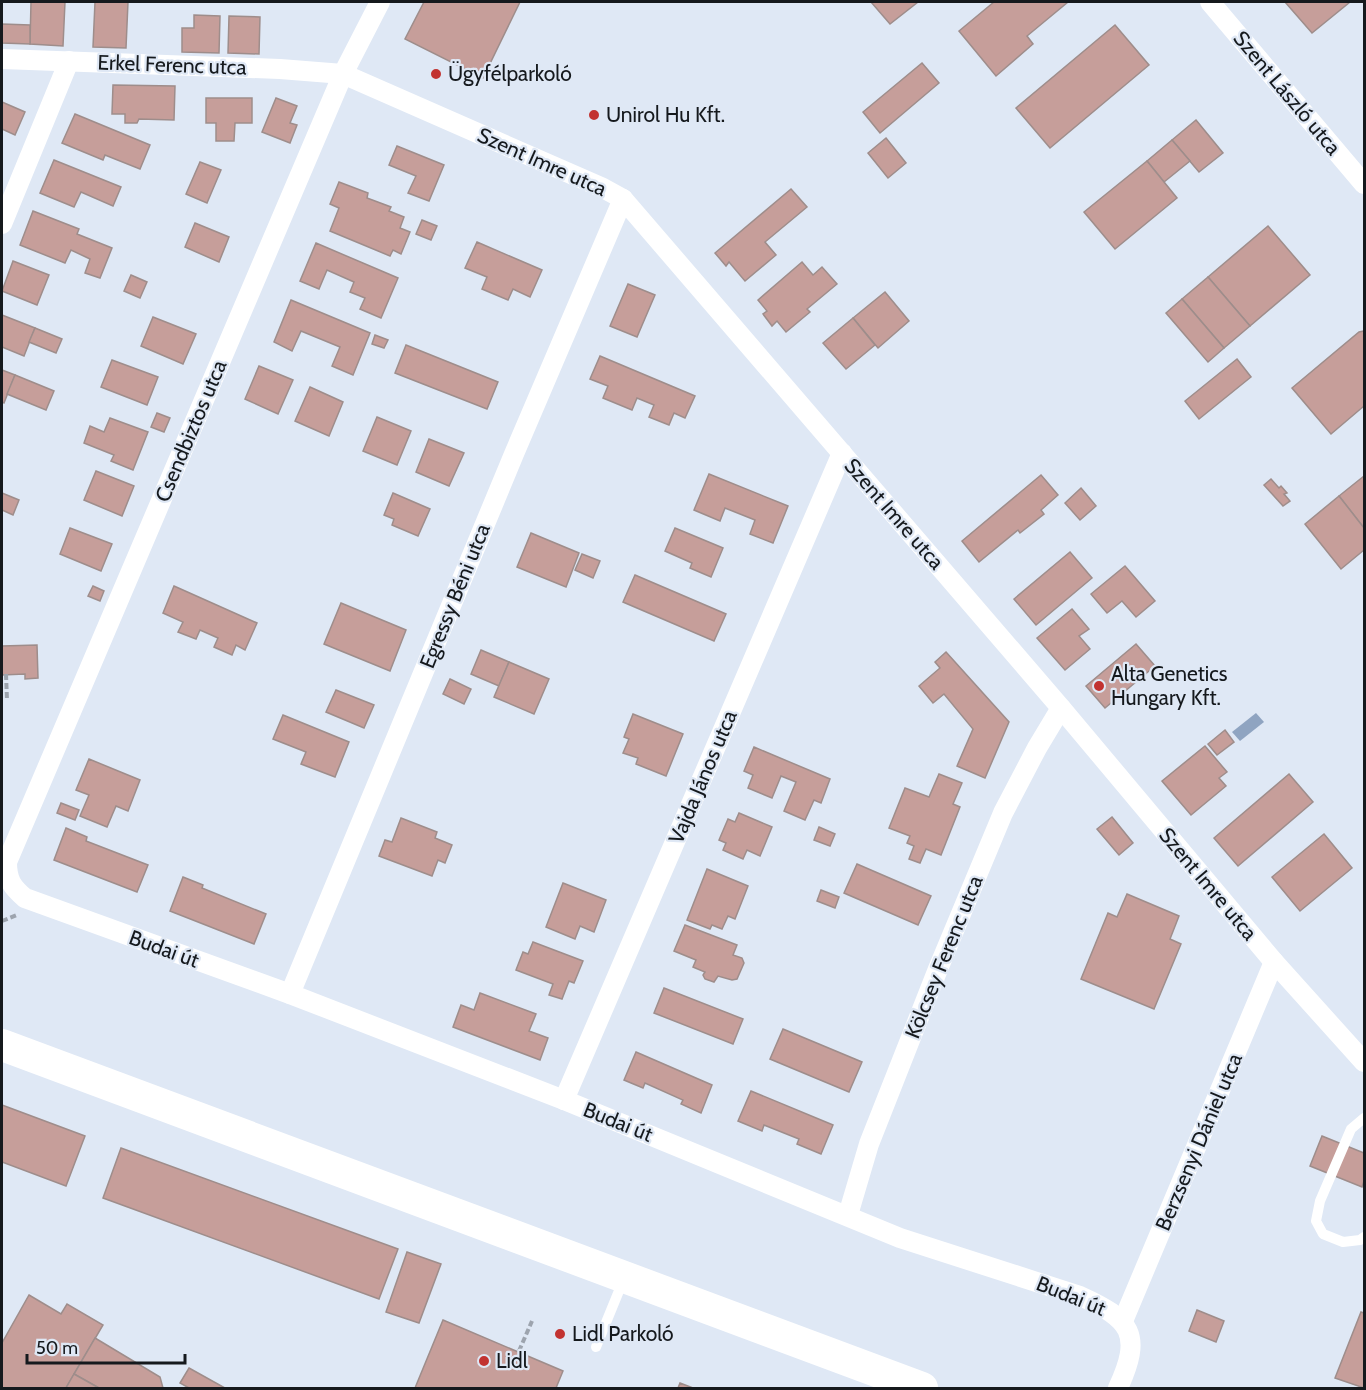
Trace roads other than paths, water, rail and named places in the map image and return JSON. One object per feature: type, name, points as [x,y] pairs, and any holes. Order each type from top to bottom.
[{"type":"main road","points":[[2,1045],[922,1389]]},
{"type":"street","name":"Csendbiztos utca","points":[[6,862],[343,74],[380,2]]},
{"type":"street","name":"Szent László utca","points":[[1210,2],[1365,184]]},
{"type":"street","name":"Erkel Ferenc utca","points":[[2,59],[280,69],[343,74]]},
{"type":"street","points":[[2,224],[69,61]]},
{"type":"street","name":"Szent Imre utca","points":[[343,74],[603,188],[623,199],[1061,708],[1274,962],[1365,1062]]},
{"type":"street","name":"Egressy Béni utca","points":[[290,994],[509,465],[623,199]]},
{"type":"street","name":"Vajda János utca","points":[[564,1100],[842,453]]},
{"type":"street","name":"Kölcsey Ferenc utca","points":[[848,1215],[869,1144],[1003,813],[1061,708]]},
{"type":"street","name":"Budai út","points":[[6,862],[7,877],[14,889],[25,898],[290,994],[564,1100],[900,1238],[1080,1296],[1106,1307],[1123,1321],[1130,1334],[1131,1347],[1118,1389]]},
{"type":"street","name":"Berzsenyi Dániel utca","points":[[1123,1321],[1274,962]]},
{"type":"lane","points":[[1365,1118],[1351,1129],[1320,1201],[1316,1221],[1323,1234],[1343,1242],[1360,1240],[1365,1237]]},
{"type":"lane","points":[[596,1347],[624,1278]]},
{"type":"water","points":[[1256,713],[1264,722],[1240,741],[1232,732]]},
{"type":"place","name":"Ügyfélparkoló","points":[[436,74]]},
{"type":"place","name":"Unirol Hu Kft.","points":[[594,115]]},
{"type":"place","name":"Alta Genetics Hungary Kft.","points":[[1099,686]]},
{"type":"place","name":"Lidl Parkoló","points":[[560,1334]]},
{"type":"place","name":"Lidl","points":[[484,1361]]}]
